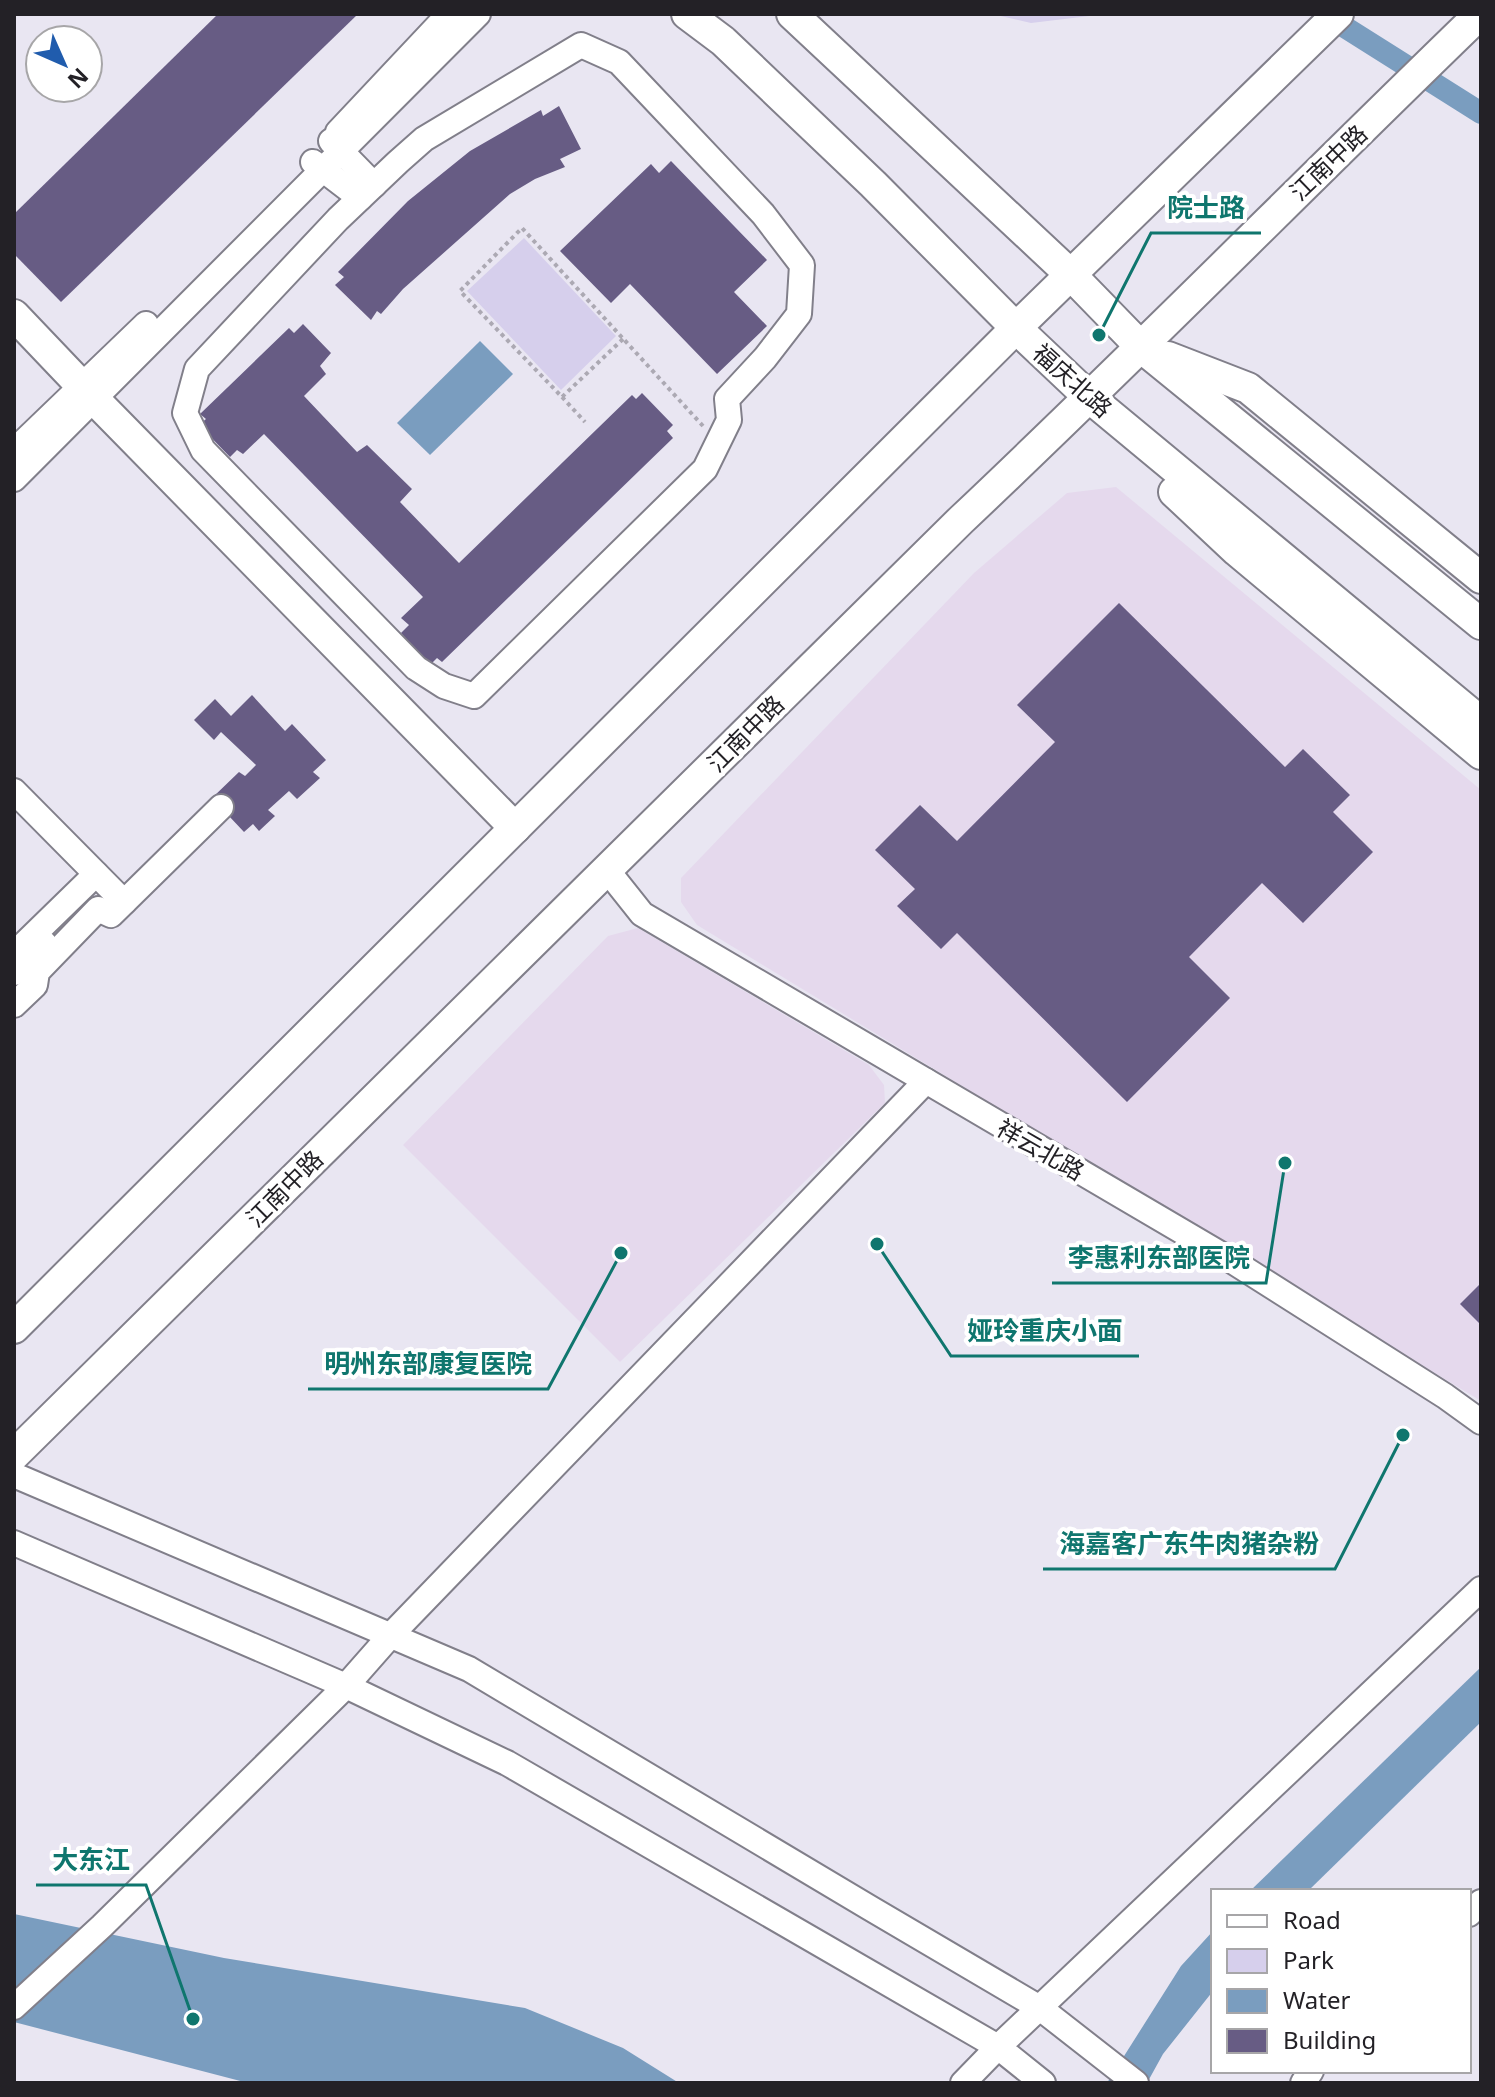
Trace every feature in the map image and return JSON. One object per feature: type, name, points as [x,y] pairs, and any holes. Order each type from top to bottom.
[{"type":"main road","name":"福庆北路","points":[[687,14],[723,41],[1090,398],[1481,722]]},
{"type":"main road","points":[[792,14],[1071,275],[1141,347],[1481,624]]},
{"type":"main road","points":[[14,1328],[1016,328],[1338,14]]},
{"type":"main road","name":"江南中路","points":[[14,1455],[961,520],[1090,398],[1471,23]]},
{"type":"main road","points":[[14,315],[515,828]]},
{"type":"main road","points":[[1141,347],[1248,388],[1481,578]]},
{"type":"main road","points":[[1090,398],[1154,474],[1237,551],[1481,754]]},
{"type":"street","points":[[14,479],[87,393],[336,145],[449,14]]},
{"type":"street","points":[[336,145],[478,14]]},
{"type":"street","points":[[581,45],[619,62],[763,214],[802,265],[799,314],[765,358],[727,399],[729,420],[718,443],[705,469],[474,696],[444,686],[416,668],[203,450],[185,413],[197,369],[367,191],[424,139],[581,45]]},
{"type":"street","points":[[336,145],[367,191]]},
{"type":"street","points":[[317,165],[367,191]]},
{"type":"street","points":[[14,451],[87,393]]},
{"type":"street","points":[[14,791],[124,902]]},
{"type":"street","points":[[14,973],[89,901],[111,915],[221,807]]},
{"type":"street","name":"祥云北路","points":[[607,870],[642,914],[1229,1259],[1481,1422]]},
{"type":"street","points":[[14,954],[96,874]]},
{"type":"street","points":[[14,1005],[35,985],[37,972],[98,909]]},
{"type":"street","points":[[14,2007],[102,1926],[346,1686],[390,1636],[926,1081]]},
{"type":"street","points":[[14,1475],[469,1669],[1040,2008],[1136,2083]]},
{"type":"street","points":[[14,1543],[346,1686],[507,1763],[998,2047],[1043,2083]]},
{"type":"street","points":[[963,2083],[1481,1589]]},
{"type":"path","points":[[585,422],[460,291],[522,228],[718,443]]},
{"type":"path","points":[[562,397],[623,339]]},
{"type":"shaded area","points":[[1116,487],[1481,790],[1481,1401],[697,925],[681,902],[681,878],[974,573],[1067,493]]},
{"type":"shaded area","points":[[638,928],[869,1065],[884,1085],[885,1103],[620,1362],[403,1145],[608,936]]},
{"type":"green space","points":[[992,14],[1106,14],[1031,23]]},
{"type":"green space","points":[[524,238],[616,336],[561,390],[467,291]]},
{"type":"water","points":[[480,341],[513,374],[430,455],[397,423]]},
{"type":"water","points":[[1481,1667],[1481,1722],[1310,1889],[1252,1889]]},
{"type":"water","points":[[14,1914],[224,1958],[525,2008],[623,2048],[679,2083],[248,2083],[14,2022]]},
{"type":"water","points":[[1211,1933],[1211,1994],[1163,2054],[1147,2083],[1107,2083],[1181,1966]]},
{"type":"building","points":[[218,14],[358,14],[61,302],[14,254],[14,214]]},
{"type":"building","points":[[559,106],[581,149],[560,159],[565,167],[535,179],[510,194],[403,289],[381,314],[377,311],[371,320],[335,285],[344,277],[338,272],[408,201],[470,151],[541,110],[543,116]]},
{"type":"building","points":[[671,161],[767,260],[734,292],[767,326],[717,374],[630,284],[611,303],[560,251],[651,164],[659,173]]},
{"type":"building","points":[[303,324],[331,353],[320,366],[326,374],[304,396],[357,452],[367,445],[412,489],[400,502],[459,563],[632,395],[636,399],[642,393],[673,425],[667,431],[673,438],[442,662],[437,658],[429,666],[401,633],[409,625],[401,618],[423,597],[264,434],[243,454],[237,450],[230,457],[199,425],[206,419],[200,414],[289,328],[294,333]]},
{"type":"building","points":[[1119,603],[1285,767],[1303,749],[1350,795],[1333,812],[1373,852],[1303,923],[1262,883],[1189,957],[1230,998],[1127,1102],[957,933],[941,949],[897,906],[915,889],[875,850],[920,805],[957,841],[1055,742],[1017,705]]},
{"type":"building","points":[[252,695],[285,731],[292,724],[326,760],[313,772],[320,778],[297,799],[289,791],[268,810],[275,816],[259,831],[253,824],[244,832],[212,798],[239,772],[245,776],[256,765],[221,732],[214,740],[194,720],[215,699],[231,716]]},
{"type":"building","points":[[1481,1283],[1481,1325],[1460,1304]]},
{"type":"waterway","points":[[1324,14],[1481,113]]},
{"type":"place","name":"院士路","points":[[1099,335]]},
{"type":"place","name":"李惠利东部医院","points":[[1285,1163]]},
{"type":"place","name":"娅玲重庆小面","points":[[877,1244]]},
{"type":"place","name":"明州东部康复医院","points":[[621,1253]]},
{"type":"place","name":"海嘉客广东牛肉猪杂粉","points":[[1403,1435]]},
{"type":"place","name":"大东江","points":[[193,2019]]}]
